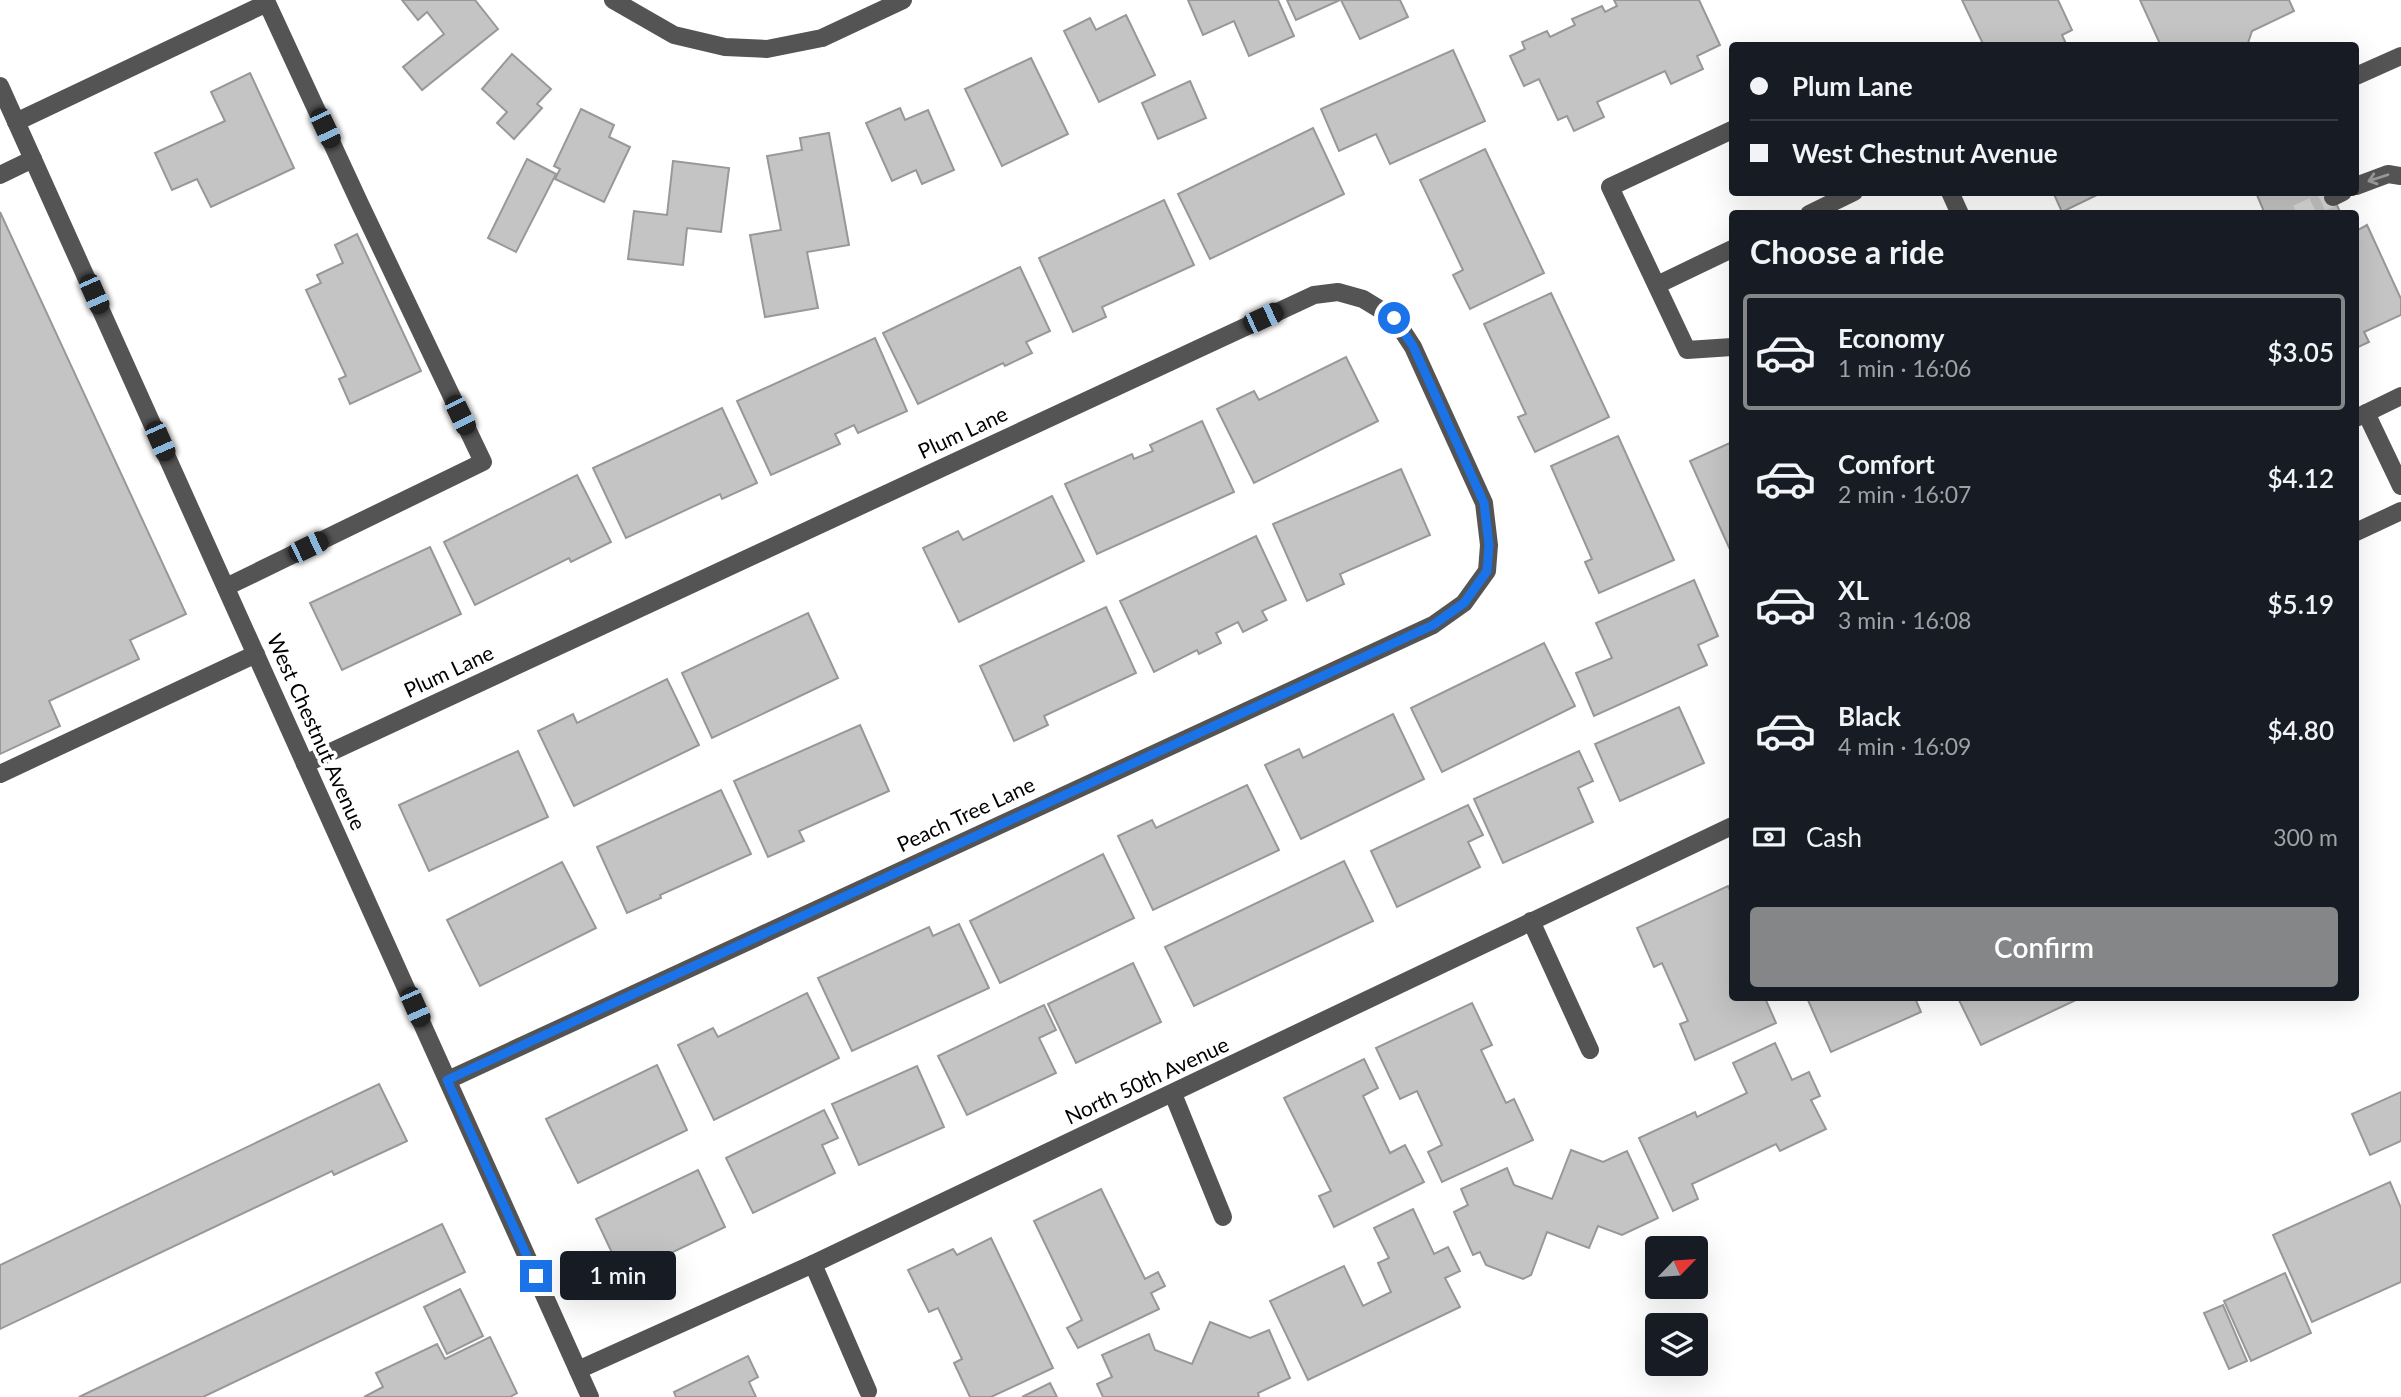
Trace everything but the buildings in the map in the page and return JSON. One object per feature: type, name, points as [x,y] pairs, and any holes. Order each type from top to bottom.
[{"type":"street","points":[[613,0],[674,35],[725,47],[767,49],[822,38],[903,0]]},
{"type":"street","points":[[16,122],[267,3],[483,462],[226,587]]},
{"type":"street","points":[[2359,75],[2401,56]]},
{"type":"street","name":"West Chestnut Avenue","points":[[0,86],[590,1397]]},
{"type":"street","points":[[1729,131],[1610,187],[1687,350],[1729,347]]},
{"type":"street","points":[[0,175],[33,159]]},
{"type":"street","points":[[2359,185],[2388,174],[2401,176]]},
{"type":"street","points":[[1817,210],[1846,196]]},
{"type":"street","points":[[1657,285],[1729,250]]},
{"type":"street","name":"Plum Lane","points":[[305,764],[1314,295],[1338,292],[1363,299],[1394,318],[1413,346],[1484,503],[1489,545],[1487,571]]},
{"type":"street","points":[[2401,396],[2361,415],[2401,486]]},
{"type":"street","points":[[2359,531],[2401,511]]},
{"type":"street","name":"Peach Tree Lane","points":[[447,1080],[1433,625],[1464,603],[1487,571]]},
{"type":"street","points":[[0,774],[256,654]]},
{"type":"street","name":"North 50th Avenue","points":[[578,1370],[813,1264],[1729,827]]},
{"type":"street","points":[[1531,921],[1590,1050]]},
{"type":"street","points":[[1173,1094],[1223,1217]]},
{"type":"street","points":[[813,1264],[868,1391]]},
{"type":"tunnel","points":[[2305,210],[2333,197]]},
{"type":"route","points":[[536,1276],[447,1080],[1433,625],[1464,603],[1487,571],[1489,545],[1484,503],[1413,346],[1394,318]]}]
